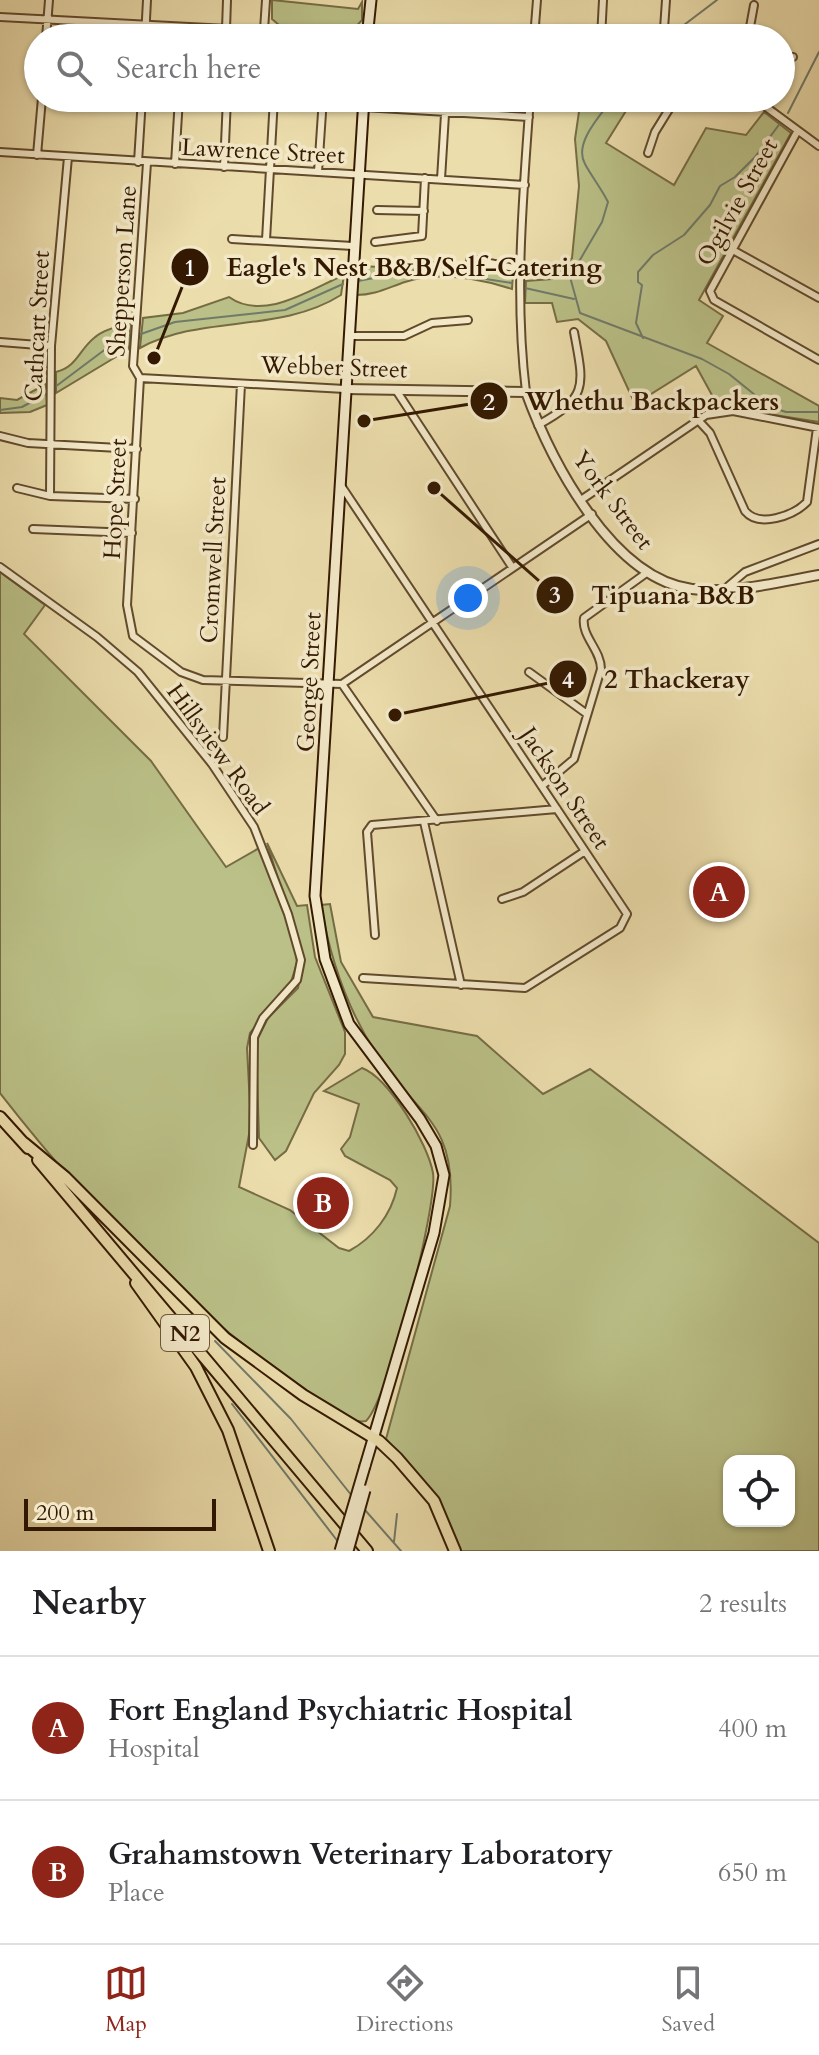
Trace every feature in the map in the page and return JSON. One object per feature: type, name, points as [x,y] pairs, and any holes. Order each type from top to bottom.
[{"type":"highway","name":"N2","points":[[0,1117],[367,1551]]},
{"type":"highway","points":[[24,1143],[65,1177],[225,1338],[303,1395],[376,1440],[426,1490],[455,1551]]},
{"type":"highway","points":[[80,1209],[196,1367],[236,1450],[269,1551]]},
{"type":"main road","points":[[368,24],[371,0]]},
{"type":"main road","name":"George Street","points":[[362,112],[315,896],[325,959],[349,1024],[436,1146],[444,1175],[434,1233],[368,1467]]},
{"type":"main road","points":[[340,1551],[368,1467]]},
{"type":"main road","points":[[348,1551],[368,1467]]},
{"type":"street","points":[[48,24],[49,0]]},
{"type":"street","points":[[146,24],[147,0]]},
{"type":"street","points":[[227,0],[228,24]]},
{"type":"street","points":[[264,24],[266,0]]},
{"type":"street","points":[[535,24],[537,0]]},
{"type":"street","points":[[602,24],[603,0]]},
{"type":"street","points":[[664,24],[666,0]]},
{"type":"street","points":[[751,24],[754,5]]},
{"type":"street","points":[[0,17],[126,24]]},
{"type":"street","points":[[37,155],[41,112]]},
{"type":"street","points":[[138,162],[141,112]]},
{"type":"street","points":[[175,164],[178,112]]},
{"type":"street","points":[[224,167],[226,112]]},
{"type":"street","points":[[266,240],[273,112]]},
{"type":"street","points":[[318,172],[322,112]]},
{"type":"street","points":[[441,179],[445,112]]},
{"type":"street","points":[[459,112],[529,117]]},
{"type":"street","name":"York Street","points":[[529,112],[518,327],[526,392],[538,425],[581,500],[629,561],[645,574],[664,583],[690,589],[726,588],[819,575]]},
{"type":"street","points":[[648,153],[655,132],[667,112]]},
{"type":"street","points":[[772,112],[819,146]]},
{"type":"street","name":"Ogilvie Street","points":[[797,132],[710,291],[714,300],[819,360]]},
{"type":"street","name":"Lawrence Street","points":[[0,152],[525,185]]},
{"type":"street","name":"Cathcart Street","points":[[50,496],[51,346],[68,157]]},
{"type":"street","name":"Shepperson Lane","points":[[140,378],[133,366],[147,163]]},
{"type":"street","points":[[375,242],[421,237],[425,178]]},
{"type":"street","points":[[377,210],[424,211]]},
{"type":"street","points":[[232,239],[353,246]]},
{"type":"street","points":[[731,249],[819,298]]},
{"type":"street","points":[[470,259],[519,269]]},
{"type":"street","points":[[348,336],[404,336],[432,323],[468,320]]},
{"type":"street","points":[[538,425],[569,406],[582,386],[574,332]]},
{"type":"street","points":[[0,342],[51,346]]},
{"type":"street","name":"Webber Street","points":[[140,378],[345,389],[526,392]]},
{"type":"street","name":"Hope Street","points":[[140,378],[128,622],[133,636],[181,672],[203,680],[224,681]]},
{"type":"street","name":"Cromwell Street","points":[[223,737],[241,384]]},
{"type":"street","points":[[396,389],[512,567]]},
{"type":"street","points":[[581,500],[698,420],[733,411],[818,428],[807,502],[765,521],[749,517],[710,433],[698,420]]},
{"type":"street","points":[[0,436],[50,444],[137,449]]},
{"type":"street","name":"Jackson Street","points":[[339,483],[627,914],[620,928],[534,985],[517,988],[461,985]]},
{"type":"street","points":[[17,488],[50,496],[135,499]]},
{"type":"street","points":[[224,681],[342,684],[592,514]]},
{"type":"street","points":[[33,529],[132,533]]},
{"type":"street","points":[[726,588],[745,572],[819,544]]},
{"type":"street","name":"Hillsview Road","points":[[0,567],[97,637],[138,672],[243,806],[257,835],[292,925],[301,960],[297,980],[263,1018],[254,1037],[253,1145]]},
{"type":"street","points":[[542,786],[574,759],[601,663],[584,629],[584,618],[645,574]]},
{"type":"street","points":[[529,672],[587,714]]},
{"type":"street","points":[[342,684],[437,821]]},
{"type":"street","points":[[375,935],[367,832],[378,824],[557,809]]},
{"type":"street","points":[[363,978],[461,985],[424,822]]},
{"type":"street","points":[[502,899],[523,892],[585,851]]},
{"type":"green space","points":[[272,0],[358,9],[362,2],[362,20],[358,24],[278,24],[272,19]]},
{"type":"green space","points":[[579,112],[625,112],[606,143],[674,185],[706,128],[746,135],[764,112],[791,133],[699,300],[723,316],[707,343],[819,406],[819,422],[718,406],[696,366],[635,404],[606,341],[578,319],[557,322],[552,303],[525,303],[526,281],[552,279],[572,258],[579,186],[575,139]]},
{"type":"green space","points":[[420,260],[513,274],[512,289],[445,276],[418,279],[356,295],[361,266],[380,267]]},
{"type":"green space","points":[[344,275],[341,295],[317,307],[267,320],[189,331],[140,348],[143,318],[183,313],[229,297],[243,304],[272,305]]},
{"type":"green space","points":[[130,324],[129,349],[56,393],[56,372],[73,362],[98,335]]},
{"type":"green space","points":[[46,384],[47,405],[30,412],[0,413],[0,398],[17,400]]},
{"type":"green space","points":[[0,572],[45,605],[24,634],[151,761],[226,867],[261,847],[295,941],[297,963],[290,985],[250,1033],[247,1048],[251,1124],[239,1187],[290,1210],[339,1248],[349,1251],[373,1232],[386,1216],[397,1188],[390,1180],[345,1156],[341,1149],[350,1137],[359,1104],[324,1091],[362,1068],[373,1074],[395,1098],[424,1146],[433,1173],[420,1260],[386,1378],[366,1421],[351,1420],[328,1407],[264,1361],[182,1292],[68,1176],[0,1093]]},
{"type":"green space","points":[[267,843],[297,906],[307,905],[315,957],[345,1032],[345,1054],[339,1065],[314,1093],[286,1151],[275,1160],[259,1138],[256,1042],[268,1018],[298,988],[303,959]]},
{"type":"green space","points":[[330,904],[341,962],[373,1017],[477,1036],[543,1094],[590,1069],[819,1243],[819,1551],[459,1551],[441,1507],[386,1439],[450,1206],[447,1155],[430,1120],[391,1074],[356,1018],[329,944],[321,905]]},
{"type":"waterway","points":[[685,24],[717,0]]},
{"type":"waterway","points":[[795,99],[819,52]]},
{"type":"waterway","points":[[603,112],[585,138],[583,147],[585,164],[608,202],[602,222],[570,277],[580,313],[702,359],[729,374],[770,407],[786,412],[819,412]]},
{"type":"waterway","points":[[643,338],[636,323],[642,285],[638,282],[638,272],[653,255],[684,235],[710,205],[720,186],[735,177],[755,157],[781,122]]},
{"type":"waterway","points":[[358,281],[421,269],[512,283]]},
{"type":"waterway","points":[[141,334],[175,322],[285,310],[343,284]]},
{"type":"waterway","points":[[525,288],[574,299]]},
{"type":"waterway","points":[[55,387],[107,348],[130,337]]},
{"type":"waterway","points":[[0,410],[22,407],[46,394]]},
{"type":"waterway","points":[[215,1341],[291,1419],[352,1496]]},
{"type":"waterway","points":[[232,1404],[339,1543]]},
{"type":"waterway","points":[[365,1510],[401,1551]]},
{"type":"waterway","points":[[394,1542],[397,1514]]},
{"type":"place","name":"Eagle's Nest B&B/Self-Catering","points":[[154,358]]},
{"type":"place","name":"Whethu Backpackers","points":[[364,421]]},
{"type":"place","name":"Tipuana B&B","points":[[434,488]]},
{"type":"place","name":"2 Thackeray","points":[[395,715]]},
{"type":"place","name":"Fort England Psychiatric Hospital","points":[[719,892]]},
{"type":"place","name":"Grahamstown Veterinary Laboratory","points":[[323,1203]]}]
